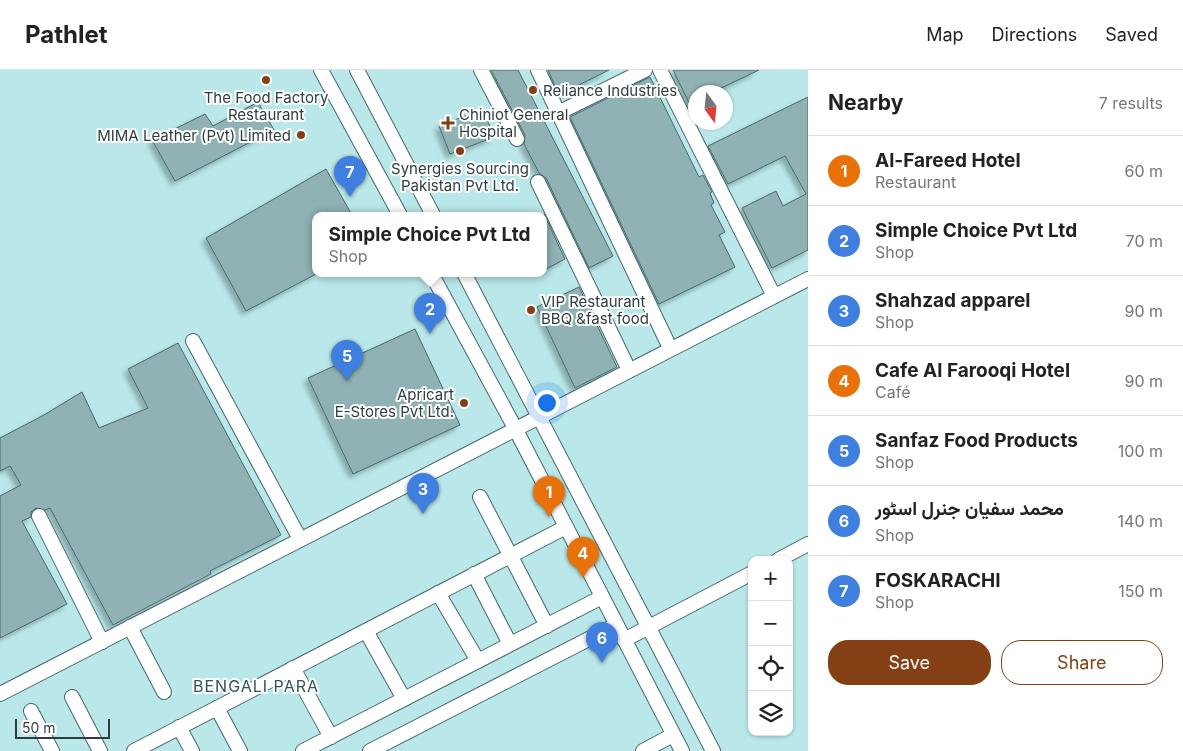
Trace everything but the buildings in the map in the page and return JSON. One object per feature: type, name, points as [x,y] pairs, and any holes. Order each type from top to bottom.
[{"type":"street","points":[[321,70],[398,212]]},
{"type":"street","points":[[357,70],[431,212]]},
{"type":"street","points":[[481,70],[516,140]]},
{"type":"street","points":[[538,70],[670,348]]},
{"type":"street","points":[[558,113],[645,70]]},
{"type":"street","points":[[660,70],[774,296]]},
{"type":"street","points":[[538,182],[629,370]]},
{"type":"street","points":[[433,277],[515,428],[682,751]]},
{"type":"street","points":[[466,277],[713,751]]},
{"type":"street","points":[[0,694],[670,348],[808,279]]},
{"type":"street","points":[[193,341],[300,539]]},
{"type":"street","points":[[480,497],[546,626]]},
{"type":"street","points":[[39,516],[102,642]]},
{"type":"street","points":[[134,751],[566,527]]},
{"type":"street","points":[[786,556],[808,544]]},
{"type":"street","points":[[474,574],[510,644]]},
{"type":"street","points":[[624,640],[748,575]]},
{"type":"street","points":[[438,593],[478,661]]},
{"type":"street","points":[[303,751],[602,597]]},
{"type":"street","points":[[370,751],[616,625]]},
{"type":"street","points":[[130,627],[164,692]]},
{"type":"street","points":[[366,631],[404,699]]},
{"type":"street","points":[[293,668],[330,737]]},
{"type":"street","points":[[72,697],[100,751]]},
{"type":"street","points":[[217,708],[240,751]]},
{"type":"street","points":[[31,711],[52,751]]},
{"type":"street","points":[[179,727],[192,751]]},
{"type":"street","points":[[644,751],[673,735]]},
{"type":"shaded area","points":[[0,70],[808,70],[808,751],[0,751]]},
{"type":"place","name":"The Food Factory Restaurant","points":[[266,80]]},
{"type":"place","name":"Reliance Industries","points":[[533,90]]},
{"type":"place","name":"Chiniot General Hospital","points":[[448,123]]},
{"type":"place","name":"MIMA Leather (Pvt) Limited","points":[[301,135]]},
{"type":"place","name":"Synergies Sourcing Pakistan Pvt Ltd.","points":[[460,151]]},
{"type":"place","name":"FOSKARACHI","points":[[350,197]]},
{"type":"place","name":"VIP Restaurant BBQ &fast food","points":[[531,310]]},
{"type":"place","name":"Simple Choice Pvt Ltd","points":[[430,334]]},
{"type":"place","name":"Sanfaz Food Products","points":[[347,381]]},
{"type":"place","name":"Apricart E-Stores Pvt Ltd.","points":[[464,403]]},
{"type":"place","name":"Shahzad apparel","points":[[423,514]]},
{"type":"place","name":"Al-Fareed Hotel","points":[[549,517]]},
{"type":"place","name":"Cafe Al Farooqi Hotel","points":[[583,578]]},
{"type":"place","name":"محمد سفیان جنرل اسٹور","points":[[602,663]]},
{"type":"district","name":"BENGALI PARA","points":[[256,686]]}]
